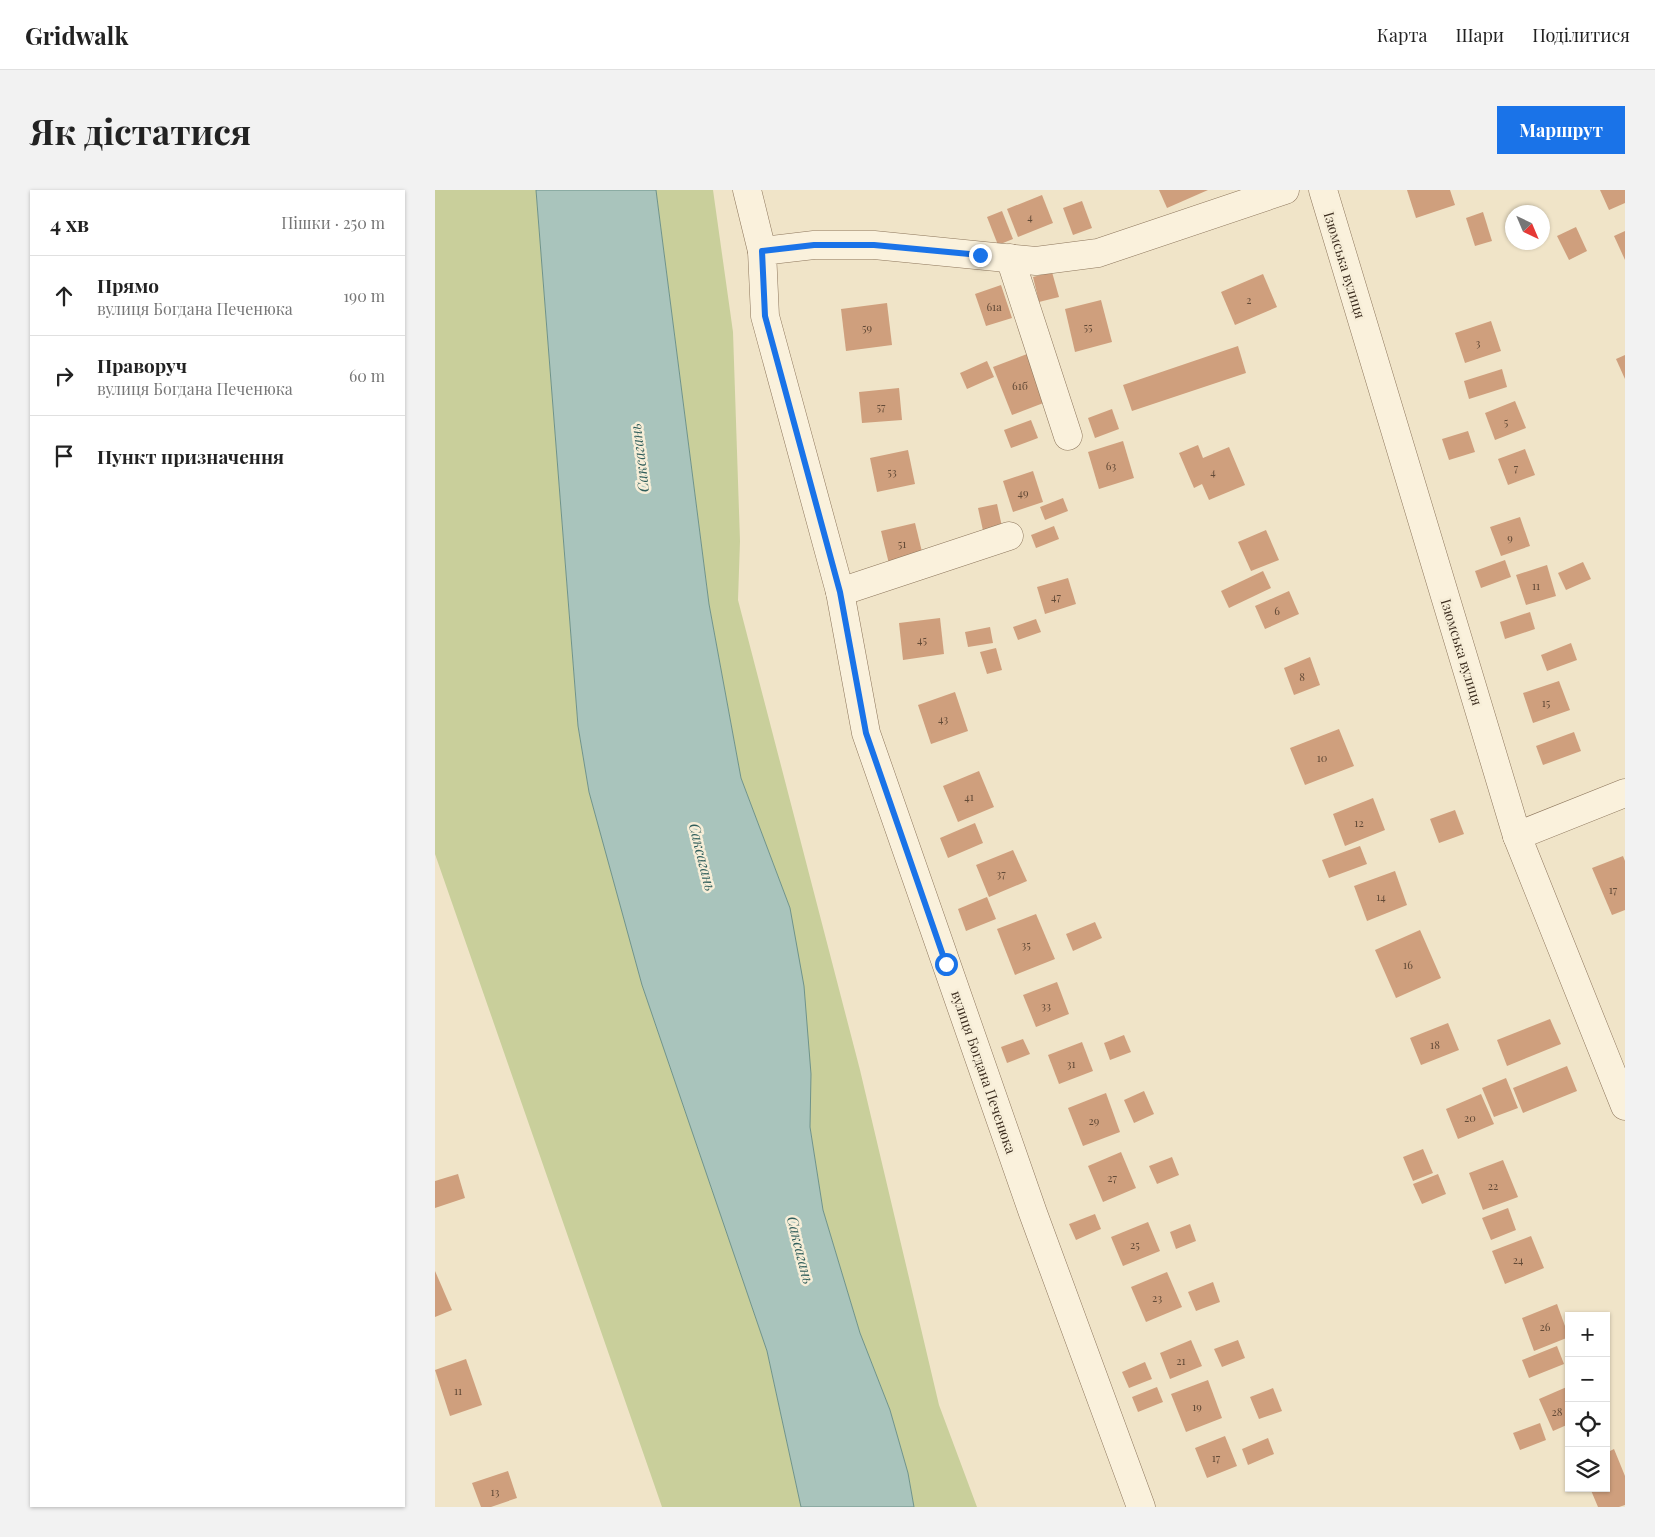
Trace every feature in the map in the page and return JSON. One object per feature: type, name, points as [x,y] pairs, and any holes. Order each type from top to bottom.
[{"type":"street","name":"вулиця Богдана Печенюка","points":[[747,190],[762,251],[765,316],[840,592],[866,733],[1033,1213],[1141,1507]]},
{"type":"street","points":[[762,251],[814,245],[874,245],[1035,261],[1098,253],[1285,190]]},
{"type":"street","name":"Ізюмська вулиця","points":[[1323,190],[1517,836],[1625,1106]]},
{"type":"street","points":[[1010,258],[1069,436]]},
{"type":"street","points":[[840,592],[1009,536]]},
{"type":"street","points":[[1517,836],[1625,793]]},
{"type":"green space","points":[[435,190],[536,190],[578,726],[589,792],[642,985],[767,1351],[801,1507],[662,1507],[435,854]]},
{"type":"green space","points":[[656,190],[713,190],[733,332],[740,541],[738,600],[860,1070],[939,1405],[977,1507],[914,1507],[908,1473],[890,1410],[860,1333],[823,1210],[810,1127],[790,908],[741,778],[709,604]]},
{"type":"water","name":"Саксагань","points":[[536,190],[656,190],[709,604],[741,778],[790,908],[804,986],[811,1074],[810,1127],[823,1210],[860,1333],[890,1410],[908,1473],[914,1507],[801,1507],[767,1351],[642,985],[589,792],[578,726]]},
{"type":"building","points":[[1159,190],[1208,190],[1167,208]]},
{"type":"building","points":[[1407,190],[1450,190],[1455,205],[1416,218]]},
{"type":"building","points":[[1600,190],[1625,190],[1625,203],[1609,210]]},
{"type":"building","points":[[1042,195],[1053,223],[1018,237],[1007,209]]},
{"type":"building","points":[[1082,201],[1092,228],[1073,235],[1063,208]]},
{"type":"building","points":[[1002,211],[1013,239],[998,245],[987,217]]},
{"type":"building","points":[[1483,212],[1492,241],[1475,246],[1466,218]]},
{"type":"building","points":[[1576,227],[1587,251],[1569,260],[1557,236]]},
{"type":"building","points":[[1625,231],[1625,260],[1614,236]]},
{"type":"building","points":[[1052,272],[1059,297],[1039,302],[1033,277]]},
{"type":"building","points":[[1263,274],[1277,307],[1235,325],[1221,292]]},
{"type":"building","points":[[1001,285],[1012,318],[986,326],[975,294]]},
{"type":"building","points":[[1101,300],[1112,342],[1075,352],[1065,309]]},
{"type":"building","points":[[887,303],[892,345],[846,351],[841,309]]},
{"type":"building","points":[[1491,321],[1501,351],[1465,363],[1455,333]]},
{"type":"building","points":[[1238,346],[1246,373],[1132,411],[1123,385]]},
{"type":"building","points":[[1027,354],[1046,402],[1012,415],[993,367]]},
{"type":"building","points":[[1625,355],[1625,379],[1616,359]]},
{"type":"building","points":[[987,361],[994,377],[967,389],[960,373]]},
{"type":"building","points":[[1502,369],[1507,387],[1469,399],[1464,381]]},
{"type":"building","points":[[899,388],[902,420],[862,423],[859,392]]},
{"type":"building","points":[[1515,401],[1526,428],[1495,440],[1485,413]]},
{"type":"building","points":[[1112,409],[1119,429],[1095,438],[1088,418]]},
{"type":"building","points":[[1031,420],[1038,438],[1011,448],[1004,430]]},
{"type":"building","points":[[1468,431],[1475,452],[1449,460],[1442,439]]},
{"type":"building","points":[[1123,441],[1134,478],[1099,489],[1088,452]]},
{"type":"building","points":[[1198,445],[1203,458],[1229,447],[1245,485],[1209,500],[1202,484],[1194,488],[1179,453]]},
{"type":"building","points":[[1525,449],[1535,475],[1508,485],[1498,459]]},
{"type":"building","points":[[908,450],[915,484],[877,492],[870,458]]},
{"type":"building","points":[[1033,471],[1043,502],[1013,512],[1003,481]]},
{"type":"building","points":[[1063,498],[1068,511],[1045,520],[1040,507]]},
{"type":"building","points":[[997,504],[1003,531],[984,535],[978,508]]},
{"type":"building","points":[[1520,517],[1530,546],[1501,556],[1490,527]]},
{"type":"building","points":[[915,523],[923,556],[889,564],[881,531]]},
{"type":"building","points":[[1054,526],[1059,539],[1036,548],[1031,535]]},
{"type":"building","points":[[1266,530],[1279,560],[1251,571],[1238,542]]},
{"type":"building","points":[[1505,560],[1511,577],[1481,588],[1475,571]]},
{"type":"building","points":[[1583,562],[1591,579],[1566,590],[1558,573]]},
{"type":"building","points":[[1547,565],[1556,596],[1526,605],[1516,575]]},
{"type":"building","points":[[1263,571],[1271,588],[1229,608],[1221,591]]},
{"type":"building","points":[[1068,578],[1076,604],[1045,614],[1037,587]]},
{"type":"building","points":[[1289,591],[1299,614],[1265,629],[1255,606]]},
{"type":"building","points":[[1530,612],[1535,629],[1505,639],[1500,622]]},
{"type":"building","points":[[940,618],[944,654],[903,660],[899,623]]},
{"type":"building","points":[[1036,619],[1041,632],[1018,640],[1013,627]]},
{"type":"building","points":[[990,627],[993,643],[968,647],[965,632]]},
{"type":"building","points":[[1571,643],[1577,660],[1547,671],[1541,655]]},
{"type":"building","points":[[996,648],[1002,670],[987,674],[980,652]]},
{"type":"building","points":[[1310,657],[1320,685],[1294,695],[1284,668]]},
{"type":"building","points":[[1559,681],[1570,710],[1533,723],[1523,693]]},
{"type":"building","points":[[955,692],[968,731],[931,744],[918,705]]},
{"type":"building","points":[[1339,729],[1354,766],[1305,785],[1290,748]]},
{"type":"building","points":[[1574,732],[1581,751],[1543,765],[1536,746]]},
{"type":"building","points":[[979,771],[994,807],[958,822],[943,786]]},
{"type":"building","points":[[1373,798],[1385,830],[1345,846],[1333,814]]},
{"type":"building","points":[[1455,810],[1464,834],[1439,843],[1430,819]]},
{"type":"building","points":[[975,823],[983,843],[948,858],[940,838]]},
{"type":"building","points":[[1360,846],[1367,864],[1329,878],[1322,860]]},
{"type":"building","points":[[1013,850],[1027,881],[989,897],[976,865]]},
{"type":"building","points":[[1623,856],[1625,861],[1625,910],[1612,915],[1592,868]]},
{"type":"building","points":[[1395,871],[1407,905],[1367,921],[1354,886]]},
{"type":"building","points":[[987,897],[996,919],[966,931],[958,909]]},
{"type":"building","points":[[1036,914],[1055,959],[1015,975],[997,929]]},
{"type":"building","points":[[1095,922],[1102,938],[1073,951],[1066,934]]},
{"type":"building","points":[[1420,930],[1441,978],[1396,998],[1375,950]]},
{"type":"building","points":[[1057,982],[1069,1014],[1036,1027],[1023,995]]},
{"type":"building","points":[[1550,1019],[1561,1044],[1507,1066],[1497,1040]]},
{"type":"building","points":[[1448,1023],[1459,1050],[1421,1065],[1410,1038]]},
{"type":"building","points":[[1124,1035],[1131,1052],[1110,1060],[1104,1043]]},
{"type":"building","points":[[1023,1039],[1030,1054],[1007,1063],[1001,1047]]},
{"type":"building","points":[[1082,1042],[1093,1071],[1059,1084],[1048,1055]]},
{"type":"building","points":[[1567,1066],[1577,1091],[1523,1113],[1513,1088]]},
{"type":"building","points":[[1506,1078],[1518,1108],[1494,1117],[1482,1088]]},
{"type":"building","points":[[1144,1091],[1154,1114],[1134,1123],[1124,1100]]},
{"type":"building","points":[[1106,1093],[1120,1132],[1083,1146],[1068,1108]]},
{"type":"building","points":[[1481,1094],[1494,1124],[1458,1139],[1446,1109]]},
{"type":"building","points":[[1423,1149],[1433,1173],[1413,1181],[1403,1157]]},
{"type":"building","points":[[1121,1152],[1136,1188],[1103,1202],[1088,1166]]},
{"type":"building","points":[[1172,1157],[1179,1175],[1157,1184],[1149,1166]]},
{"type":"building","points":[[1503,1160],[1518,1197],[1483,1210],[1469,1173]]},
{"type":"building","points":[[458,1174],[465,1198],[435,1208],[435,1181]]},
{"type":"building","points":[[1438,1174],[1446,1194],[1422,1204],[1413,1184]]},
{"type":"building","points":[[1508,1208],[1516,1230],[1491,1240],[1482,1218]]},
{"type":"building","points":[[1095,1214],[1101,1229],[1076,1240],[1069,1224]]},
{"type":"building","points":[[1148,1222],[1160,1251],[1123,1266],[1111,1237]]},
{"type":"building","points":[[1190,1224],[1196,1241],[1176,1249],[1170,1232]]},
{"type":"building","points":[[1531,1236],[1544,1268],[1505,1284],[1492,1251]]},
{"type":"building","points":[[435,1271],[452,1310],[435,1317]]},
{"type":"building","points":[[1167,1272],[1182,1307],[1146,1322],[1131,1287]]},
{"type":"building","points":[[1213,1282],[1220,1302],[1196,1311],[1188,1292]]},
{"type":"building","points":[[1557,1304],[1565,1326],[1565,1339],[1534,1351],[1522,1318]]},
{"type":"building","points":[[1191,1340],[1202,1366],[1170,1379],[1160,1353]]},
{"type":"building","points":[[1238,1340],[1245,1358],[1222,1367],[1214,1349]]},
{"type":"building","points":[[1557,1346],[1564,1364],[1529,1378],[1522,1360]]},
{"type":"building","points":[[466,1359],[482,1405],[450,1416],[435,1370]]},
{"type":"building","points":[[1145,1362],[1152,1379],[1129,1388],[1122,1372]]},
{"type":"building","points":[[1208,1380],[1222,1418],[1186,1432],[1171,1394]]},
{"type":"building","points":[[1157,1387],[1163,1402],[1138,1412],[1132,1397]]},
{"type":"building","points":[[1273,1388],[1282,1411],[1259,1419],[1250,1397]]},
{"type":"building","points":[[1565,1388],[1565,1426],[1553,1431],[1539,1399]]},
{"type":"building","points":[[1540,1423],[1546,1440],[1520,1450],[1513,1433]]},
{"type":"building","points":[[1225,1436],[1237,1466],[1207,1478],[1195,1448]]},
{"type":"building","points":[[1268,1438],[1274,1454],[1248,1465],[1242,1449]]},
{"type":"building","points":[[1614,1449],[1625,1476],[1625,1505],[1619,1507],[1598,1507],[1592,1492],[1610,1492],[1610,1451]]},
{"type":"building","points":[[508,1471],[517,1498],[491,1507],[481,1507],[472,1483]]},
{"type":"route","points":[[946,964],[866,733],[840,592],[765,316],[762,251],[814,245],[874,245],[980,255]]}]
